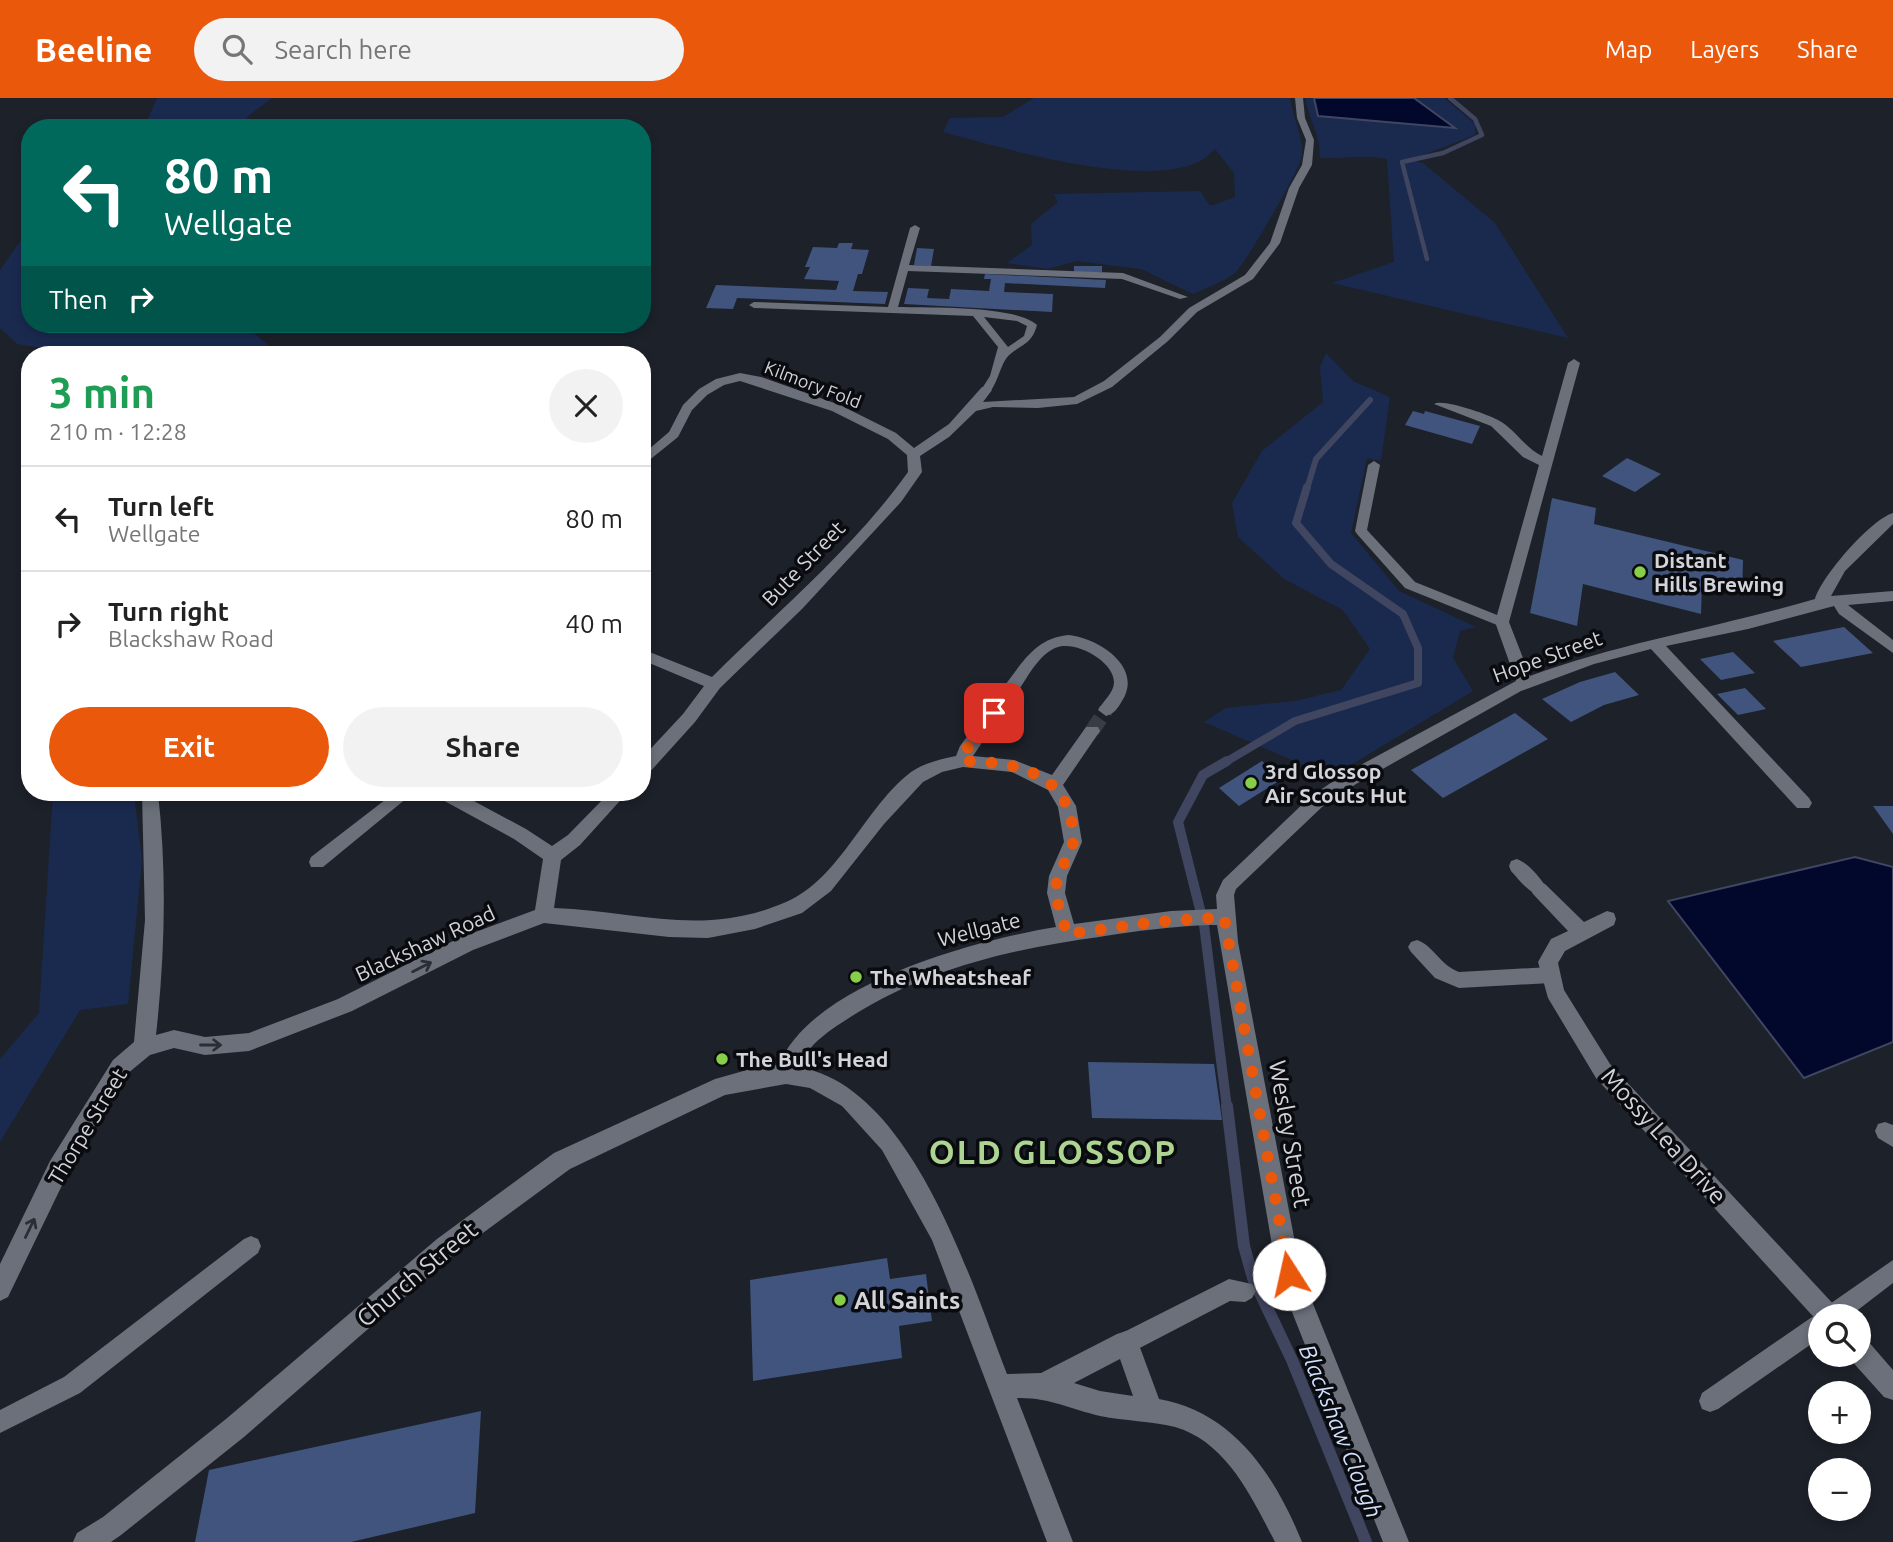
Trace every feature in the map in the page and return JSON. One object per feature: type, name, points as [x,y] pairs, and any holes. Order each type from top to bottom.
[{"type":"street","points":[[973,408],[993,403],[1038,404],[1077,400],[1108,384],[1164,339],[1192,310],[1249,276],[1275,243],[1294,188],[1307,165],[1310,140],[1301,118],[1299,98]]},
{"type":"street","points":[[1525,683],[1502,622],[1574,363]]},
{"type":"street","name":"Kilmory Fold","points":[[651,454],[674,433],[687,408],[703,392],[720,382],[740,377],[782,388],[836,408],[892,436],[913,454]]},
{"type":"street","points":[[913,454],[941,440],[973,408],[986,390]]},
{"type":"street","points":[[1440,404],[1496,423],[1528,454],[1546,463]]},
{"type":"street","name":"Bute Street","points":[[651,758],[714,684],[797,606],[896,499],[915,472],[913,454]]},
{"type":"street","points":[[1893,517],[1835,574],[1822,593],[1893,648]]},
{"type":"street","name":"Hope Street","points":[[1229,885],[1316,802],[1397,752],[1525,683],[1590,660],[1654,643],[1748,624],[1830,601],[1893,596]]},
{"type":"street","points":[[1008,694],[1039,653],[1051,644],[1083,642],[1098,649],[1120,676],[1121,690],[1106,710]]},
{"type":"street","points":[[1654,643],[1803,803]]},
{"type":"street","points":[[651,658],[714,684]]},
{"type":"street","points":[[963,761],[966,750],[994,713]]},
{"type":"street","points":[[1067,934],[1056,893],[1058,876],[1073,842],[1072,826],[1067,806],[1054,785],[1092,731]]},
{"type":"street","name":"Blackshaw Road","points":[[144,1047],[174,1038],[205,1046],[249,1042],[345,1005],[466,944],[544,915],[669,929],[708,930],[755,921],[795,907],[825,886],[878,819],[918,777],[938,766],[963,761],[1014,766],[1054,785]]},
{"type":"street","points":[[144,1047],[150,1002],[155,912],[156,850],[151,801]]},
{"type":"street","points":[[459,801],[520,834],[552,856]]},
{"type":"street","points":[[544,915],[552,856],[574,840],[611,801]]},
{"type":"street","name":"Wesley Street","points":[[1229,885],[1220,917],[1289,1274],[1396,1542]]},
{"type":"street","points":[[1539,889],[1581,932]]},
{"type":"street","name":"Wellgate","points":[[786,1074],[791,1055],[812,1032],[861,998],[906,975],[976,950],[1067,934],[1220,917]]},
{"type":"street","points":[[1551,975],[1548,962],[1558,945],[1607,919]]},
{"type":"street","name":"Mossy Lea Drive","points":[[1551,975],[1555,992],[1602,1072],[1820,1304]]},
{"type":"street","name":"Thorpe Street","points":[[0,1289],[58,1169],[99,1099],[120,1067],[144,1047]]},
{"type":"street","points":[[786,1074],[813,1079],[849,1099],[890,1143],[941,1234],[1060,1542]]},
{"type":"street","name":"Church Street","points":[[86,1542],[112,1525],[235,1428],[445,1247],[562,1161],[722,1086],[786,1074]]},
{"type":"street","points":[[1042,1386],[1126,1343],[1151,1410]]},
{"type":"street","points":[[1871,1363],[1893,1388]]},
{"type":"street","points":[[1001,1386],[1042,1386],[1101,1404],[1151,1410],[1185,1418],[1208,1428],[1230,1444],[1245,1463],[1289,1542]]},
{"type":"lane","points":[[892,310],[915,228]]},
{"type":"lane","points":[[904,268],[1123,276],[1183,297]]},
{"type":"lane","points":[[754,304],[976,313],[1020,318],[1032,325],[1029,337],[999,359]]},
{"type":"lane","points":[[976,313],[1003,347],[986,390]]},
{"type":"lane","points":[[1374,465],[1361,531],[1410,585],[1502,622]]},
{"type":"lane","points":[[317,862],[395,801]]},
{"type":"lane","points":[[1517,866],[1539,889]]},
{"type":"lane","points":[[1417,947],[1441,973],[1459,980],[1551,975]]},
{"type":"lane","points":[[0,1422],[72,1385],[251,1246]]},
{"type":"lane","points":[[1847,1304],[1893,1270]]},
{"type":"lane","points":[[1126,1343],[1229,1290],[1245,1291]]},
{"type":"lane","points":[[1710,1401],[1808,1333]]},
{"type":"shaded area","points":[[157,98],[272,98],[246,119],[148,119]]},
{"type":"shaded area","points":[[1034,98],[1290,98],[1302,155],[1273,214],[1236,272],[1193,294],[1141,269],[1077,261],[1047,269],[1007,263],[1032,245],[1031,224],[1058,202],[1054,194],[1200,191],[1210,206],[1235,197],[1234,173],[1215,149],[1202,160],[1177,168],[1146,171],[1111,169],[1037,156],[943,132],[950,118],[1003,117]]},
{"type":"shaded area","points":[[1305,98],[1314,98],[1318,116],[1446,120],[1414,98],[1444,98],[1475,124],[1475,135],[1410,160],[1423,163],[1495,223],[1568,338],[1332,283],[1394,262],[1387,159],[1320,158],[1317,135]]},
{"type":"shaded area","points":[[1314,98],[1414,98],[1455,128],[1318,116]]},
{"type":"shaded area","points":[[21,240],[21,333],[254,333],[269,346],[17,344],[0,328],[0,270]]},
{"type":"shaded area","points":[[1326,353],[1353,381],[1390,397],[1381,461],[1367,458],[1351,533],[1399,591],[1476,627],[1460,631],[1453,658],[1473,691],[1331,777],[1204,722],[1226,708],[1295,701],[1341,690],[1370,649],[1343,610],[1284,579],[1238,537],[1232,503],[1262,451],[1323,402],[1320,367]]},
{"type":"shaded area","points":[[52,801],[135,801],[142,861],[128,1004],[80,1010],[0,1142],[0,1059],[39,1013]]},
{"type":"shaded area","points":[[1855,857],[1893,867],[1893,1042],[1804,1078],[1668,901]]},
{"type":"building","points":[[839,243],[853,243],[851,249],[869,250],[862,274],[858,274],[853,291],[888,292],[885,304],[737,298],[733,309],[706,308],[716,285],[836,290],[839,281],[804,279],[810,267],[805,267],[813,247],[837,248]]},
{"type":"building","points":[[917,248],[934,249],[931,266],[914,265]]},
{"type":"building","points":[[1074,266],[1102,266],[1102,272],[1074,272]]},
{"type":"building","points":[[985,274],[1106,280],[1105,288],[1005,283],[1004,292],[1053,294],[1052,312],[904,304],[908,288],[929,289],[927,298],[949,299],[951,289],[989,291],[991,279],[984,279]]},
{"type":"building","points":[[1413,411],[1424,414],[1425,411],[1480,426],[1472,444],[1405,425]]},
{"type":"building","points":[[1627,458],[1661,474],[1635,492],[1602,476]]},
{"type":"building","name":"Distant Hills Brewing","points":[[1552,498],[1596,508],[1594,524],[1743,560],[1742,595],[1702,585],[1701,614],[1583,584],[1577,626],[1530,613]]},
{"type":"building","points":[[1844,627],[1873,653],[1801,667],[1773,641]]},
{"type":"building","points":[[1733,652],[1755,673],[1721,680],[1700,659]]},
{"type":"building","points":[[1615,672],[1639,695],[1604,705],[1571,722],[1542,699],[1580,682]]},
{"type":"building","points":[[1745,688],[1766,709],[1738,715],[1717,694]]},
{"type":"building","points":[[1515,713],[1548,739],[1443,798],[1411,770]]},
{"type":"building","name":"3rd Glossop Air Scouts Hut","points":[[1262,761],[1282,779],[1239,806],[1219,788]]},
{"type":"building","points":[[1873,806],[1893,806],[1893,834]]},
{"type":"building","points":[[1088,1062],[1214,1064],[1222,1120],[1092,1118]]},
{"type":"building","name":"All Saints","points":[[887,1258],[890,1279],[926,1274],[932,1321],[899,1326],[902,1358],[753,1381],[750,1280]]},
{"type":"building","points":[[481,1411],[475,1513],[351,1542],[195,1542],[209,1470]]},
{"type":"waterway","name":"Blackshaw Clough","points":[[1427,259],[1402,162],[1443,153],[1482,135],[1475,119],[1450,98]]},
{"type":"waterway","name":"Blackshaw Clough","points":[[1307,489],[1316,459],[1370,400]]},
{"type":"waterway","name":"Blackshaw Clough","points":[[1224,763],[1295,721],[1418,683],[1418,648],[1403,614],[1331,564],[1296,523],[1307,487]]},
{"type":"waterway","name":"Blackshaw Clough","points":[[1227,761],[1203,775],[1178,822],[1204,925],[1227,1108]]},
{"type":"waterway","name":"Blackshaw Clough","points":[[1227,1106],[1244,1246],[1253,1278],[1292,1360],[1366,1542]]},
{"type":"tunnel","points":[[994,713],[1008,693]]},
{"type":"tunnel","points":[[1092,731],[1106,710]]},
{"type":"place","name":"Distant Hills Brewing","points":[[1640,572]]},
{"type":"place","name":"3rd Glossop Air Scouts Hut","points":[[1251,783]]},
{"type":"place","name":"The Wheatsheaf","points":[[856,977]]},
{"type":"place","name":"The Bull's Head","points":[[722,1059]]},
{"type":"place","name":"All Saints","points":[[840,1300]]},
{"type":"district","name":"OLD GLOSSOP","points":[[1053,1151]]},
{"type":"route","points":[[994,713],[966,750],[963,761],[1014,766],[1039,776],[1054,785],[1067,806],[1073,842],[1058,876],[1056,893],[1067,934],[1133,924],[1224,917],[1289,1274]]}]
